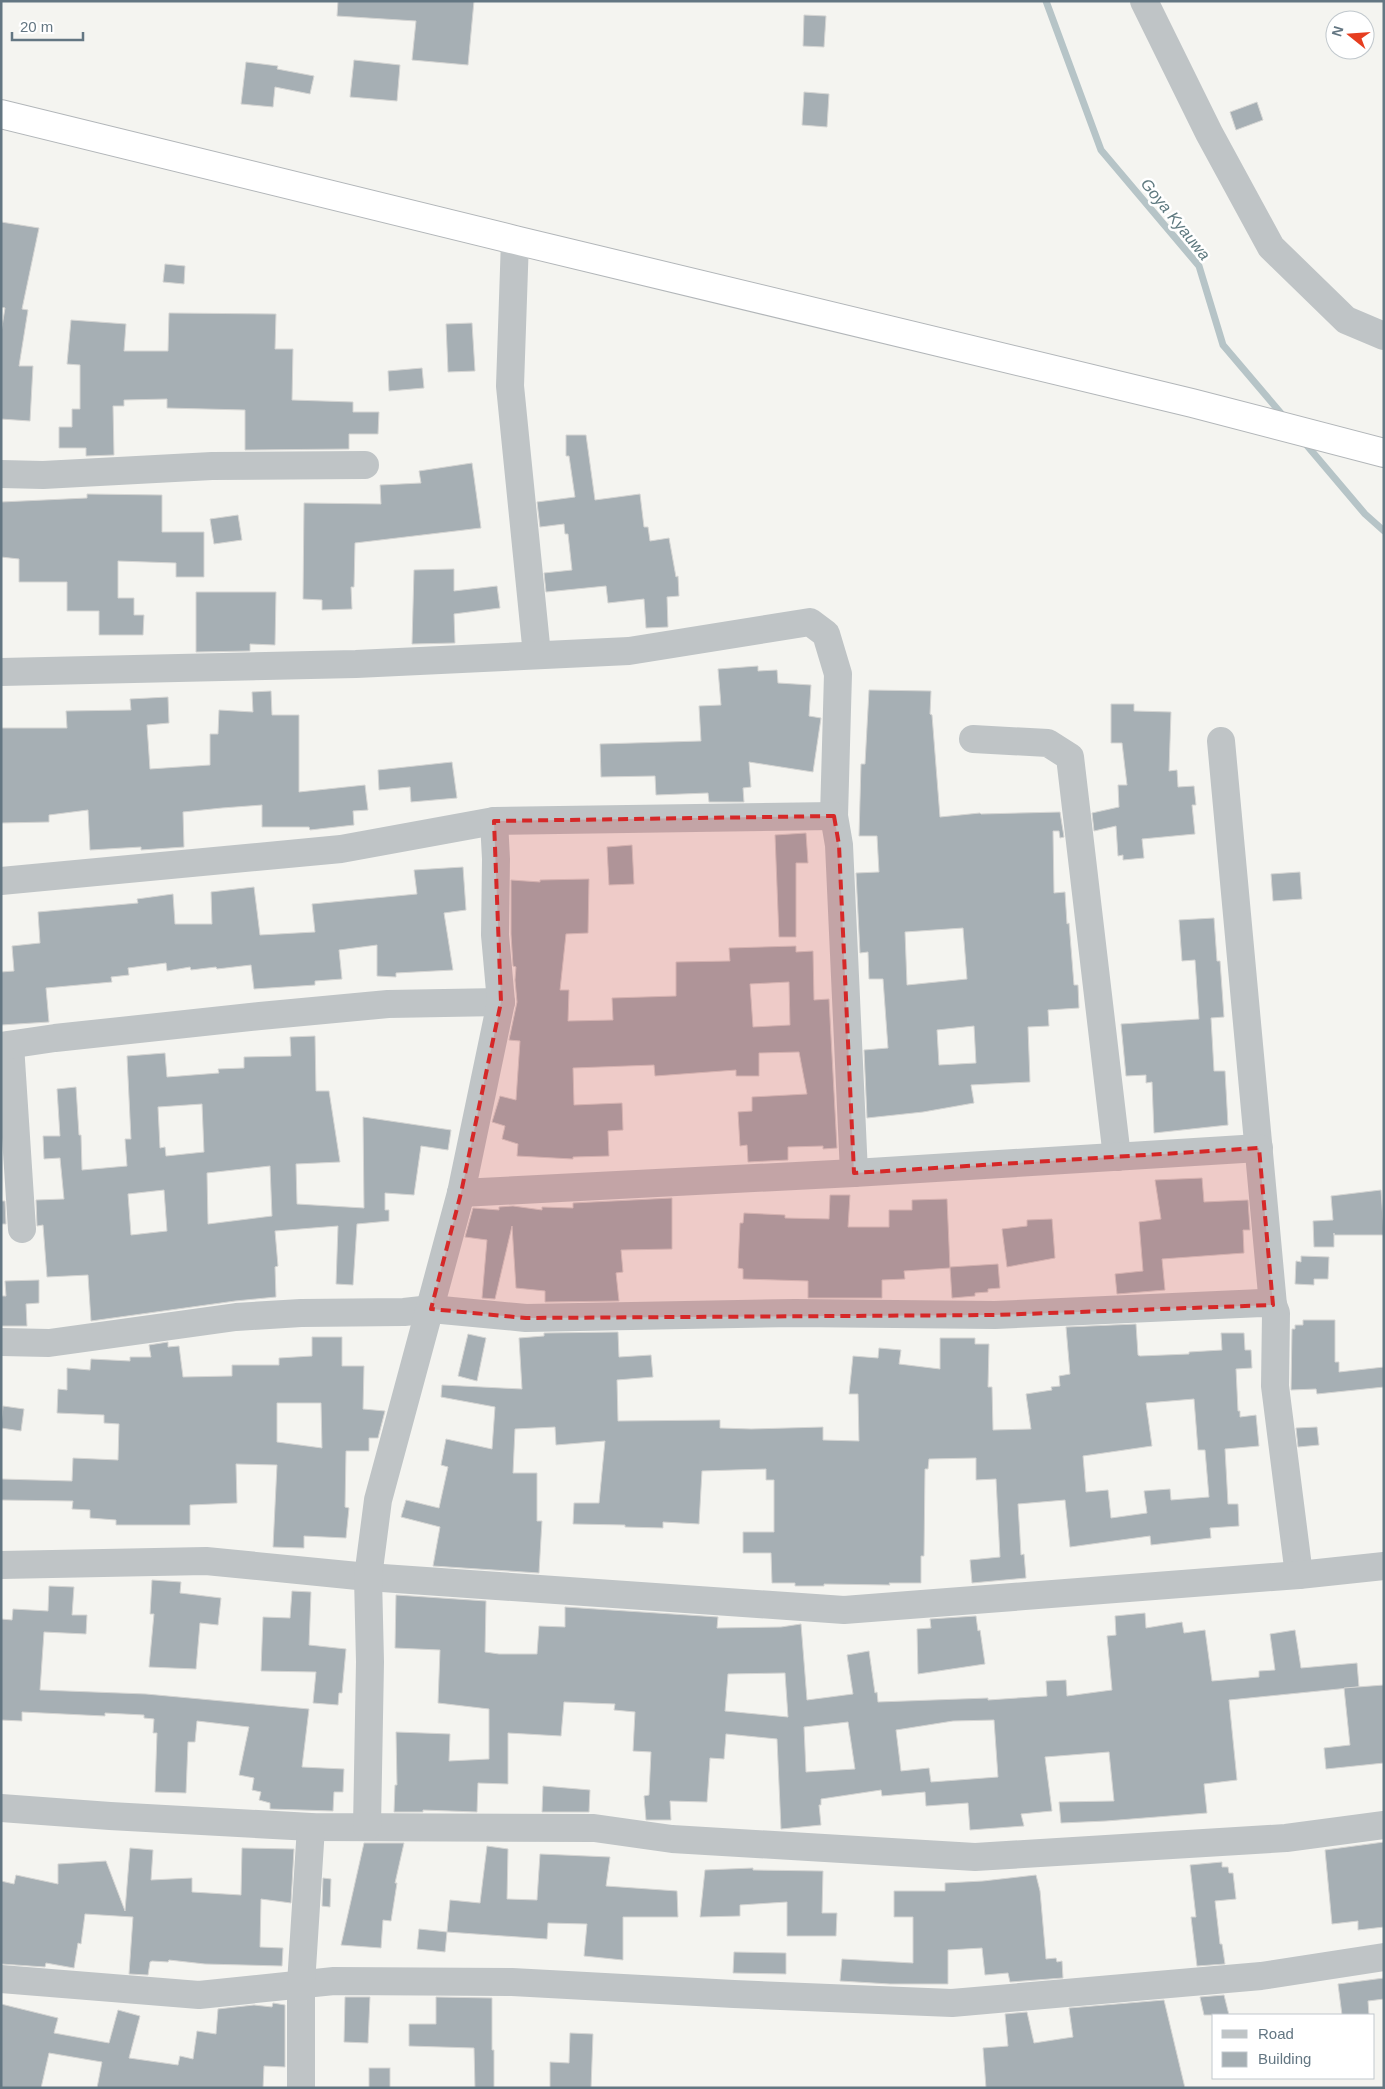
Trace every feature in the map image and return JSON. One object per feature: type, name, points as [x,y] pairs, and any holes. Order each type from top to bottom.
[{"type":"highway","points":[[1,114],[1192,403],[1384,452]]},
{"type":"street","points":[[1144,1],[1209,133],[1271,247],[1346,320],[1384,336]]},
{"type":"street","points":[[515,240],[510,386],[536,655]]},
{"type":"street","points":[[1,474],[44,475],[212,466],[365,465]]},
{"type":"street","points":[[1,672],[356,664],[628,651],[810,622],[826,634],[838,674],[834,816],[839,845],[854,1173]]},
{"type":"street","points":[[973,739],[1048,744],[1070,757],[1117,1157]]},
{"type":"street","points":[[1221,741],[1273,1305],[1276,1313],[1275,1386],[1299,1575]]},
{"type":"street","points":[[1,881],[341,850],[494,821],[834,816]]},
{"type":"street","points":[[367,1827],[370,1662],[368,1576],[378,1500],[461,1193],[501,1002],[495,935],[494,821]]},
{"type":"street","points":[[22,1229],[6,1046],[55,1038],[388,1004],[501,1002]]},
{"type":"street","points":[[461,1193],[854,1173],[1259,1148]]},
{"type":"street","points":[[1,1342],[49,1343],[236,1317],[302,1313],[404,1312],[431,1309],[526,1318],[795,1314],[995,1315],[1262,1303],[1273,1305]]},
{"type":"street","points":[[1,1565],[206,1561],[368,1576],[844,1610],[1299,1575],[1384,1566]]},
{"type":"street","points":[[1,1808],[311,1827],[594,1828],[672,1839],[975,1857],[1286,1838],[1384,1824]]},
{"type":"street","points":[[301,2088],[301,1984],[311,1827]]},
{"type":"street","points":[[1,1979],[199,1995],[334,1981],[512,1982],[952,2003],[1260,1976],[1384,1957]]},
{"type":"highlighted area","points":[[834,816],[839,845],[854,1173],[1259,1148],[1273,1305],[995,1315],[526,1318],[431,1309],[461,1193],[501,1002],[494,821]]},
{"type":"building","points":[[338,1],[474,1],[468,65],[412,60],[416,21],[337,16]]},
{"type":"building","points":[[804,15],[826,16],[824,47],[803,46]]},
{"type":"building","points":[[354,60],[400,65],[397,101],[350,97]]},
{"type":"building","points":[[246,62],[278,66],[277,69],[314,76],[310,94],[275,87],[273,107],[241,104]]},
{"type":"building","points":[[804,92],[829,94],[827,127],[802,125]]},
{"type":"building","points":[[1257,102],[1263,120],[1236,130],[1230,112]]},
{"type":"building","points":[[1,222],[39,228],[22,309],[28,310],[19,366],[33,366],[30,421],[1,419],[1,333],[5,308],[1,307]]},
{"type":"building","points":[[165,264],[185,266],[184,284],[163,282]]},
{"type":"building","points":[[169,313],[276,314],[275,349],[293,349],[292,400],[353,402],[353,412],[379,412],[378,434],[349,434],[349,449],[245,450],[245,410],[167,408],[167,399],[124,400],[124,406],[113,406],[114,455],[86,456],[86,448],[59,448],[59,427],[72,427],[72,409],[80,409],[80,365],[67,364],[71,320],[126,324],[124,351],[168,351]]},
{"type":"building","points":[[472,323],[475,371],[448,372],[446,324]]},
{"type":"building","points":[[422,368],[424,388],[389,391],[388,371]]},
{"type":"building","points":[[566,435],[586,435],[595,500],[640,494],[644,527],[648,527],[650,541],[669,538],[676,577],[678,576],[679,596],[667,597],[668,627],[646,628],[644,599],[608,603],[606,586],[546,592],[544,573],[572,570],[568,534],[565,534],[564,524],[540,527],[537,502],[575,497],[569,456],[566,456]]},
{"type":"building","points":[[472,463],[481,528],[355,543],[354,587],[351,587],[352,609],[322,610],[322,600],[303,599],[304,503],[381,504],[380,485],[421,483],[419,471]]},
{"type":"building","points":[[87,494],[162,495],[162,532],[204,532],[204,577],[176,577],[176,563],[118,561],[118,598],[134,598],[134,615],[144,615],[143,635],[99,635],[99,611],[67,611],[67,582],[19,582],[19,559],[1,557],[1,502],[87,498]]},
{"type":"building","points":[[238,515],[242,540],[214,544],[210,519]]},
{"type":"building","points":[[454,569],[454,591],[497,586],[500,608],[454,614],[455,643],[412,644],[414,570]]},
{"type":"building","points":[[196,592],[276,592],[275,645],[250,644],[250,651],[196,652]]},
{"type":"building","points":[[758,666],[758,671],[777,670],[778,683],[811,685],[809,716],[821,718],[813,772],[749,762],[751,787],[743,788],[744,802],[709,802],[708,793],[656,795],[655,776],[601,777],[600,744],[701,741],[699,706],[721,705],[718,669]]},
{"type":"building","points":[[869,690],[931,691],[930,714],[932,715],[940,817],[980,813],[1060,812],[1064,837],[1060,838],[1059,831],[1053,831],[1054,893],[1065,892],[1074,985],[1078,985],[1079,1008],[1048,1010],[1049,1026],[1028,1027],[1030,1082],[971,1085],[974,1103],[923,1112],[867,1118],[864,1050],[888,1048],[883,979],[869,979],[868,952],[860,953],[856,873],[879,872],[877,836],[859,836],[861,764],[865,764]],"holes":[[[963,928],[967,979],[907,985],[905,932]],[[974,1026],[976,1063],[939,1065],[937,1030]]]},
{"type":"building","points":[[271,691],[272,715],[299,715],[299,792],[365,785],[368,810],[353,811],[354,825],[310,830],[309,827],[262,827],[262,805],[222,808],[183,812],[184,847],[141,850],[141,847],[90,850],[88,810],[49,815],[49,822],[1,823],[1,728],[67,728],[66,711],[131,710],[130,699],[168,697],[169,723],[147,725],[150,769],[210,765],[210,734],[218,734],[219,710],[253,712],[252,692]]},
{"type":"building","points":[[1111,704],[1134,704],[1134,711],[1171,712],[1169,771],[1177,770],[1178,787],[1194,786],[1196,805],[1192,805],[1195,834],[1142,839],[1144,858],[1123,860],[1123,855],[1118,856],[1116,826],[1094,831],[1092,813],[1119,807],[1118,785],[1127,785],[1122,743],[1111,743]]},
{"type":"building","points":[[452,762],[457,798],[411,802],[410,787],[379,790],[378,770]]},
{"type":"building","points":[[806,833],[808,863],[796,863],[796,937],[779,937],[775,835]]},
{"type":"building","points":[[632,845],[634,884],[609,885],[607,847]]},
{"type":"building","points":[[463,867],[466,910],[444,913],[453,970],[396,973],[396,977],[377,976],[377,945],[339,950],[342,979],[315,981],[315,985],[254,989],[251,965],[191,970],[190,967],[167,971],[166,963],[128,968],[129,975],[111,977],[112,982],[46,988],[49,1022],[1,1025],[1,972],[14,971],[12,946],[40,943],[38,912],[138,903],[137,899],[173,894],[175,924],[212,924],[211,892],[254,887],[260,935],[315,932],[312,904],[417,894],[414,870]]},
{"type":"building","points":[[1300,872],[1302,899],[1273,901],[1271,874]]},
{"type":"building","points":[[589,879],[588,933],[566,934],[560,990],[569,990],[568,1021],[613,1020],[612,998],[676,996],[676,962],[730,961],[729,948],[796,946],[796,952],[813,951],[814,1000],[829,999],[837,1148],[823,1149],[823,1146],[788,1147],[788,1160],[748,1162],[747,1145],[740,1146],[738,1112],[752,1111],[752,1097],[807,1094],[799,1052],[759,1053],[759,1076],[736,1076],[736,1070],[655,1076],[654,1065],[573,1068],[574,1105],[622,1103],[623,1130],[608,1131],[609,1156],[573,1157],[573,1159],[517,1156],[518,1144],[502,1139],[505,1126],[492,1122],[500,1096],[516,1100],[520,1041],[509,1040],[517,1002],[516,967],[513,966],[511,934],[511,880],[540,882],[540,880]],"holes":[[[789,982],[790,1025],[753,1027],[750,984]]]},
{"type":"building","points":[[1214,918],[1217,961],[1220,961],[1224,1017],[1211,1018],[1214,1071],[1225,1071],[1228,1125],[1154,1133],[1152,1082],[1146,1083],[1146,1075],[1126,1076],[1121,1024],[1199,1019],[1195,960],[1182,961],[1179,920]]},
{"type":"building","points":[[315,1036],[316,1091],[329,1091],[340,1162],[296,1164],[297,1204],[364,1208],[363,1117],[451,1130],[448,1150],[421,1146],[414,1195],[385,1193],[385,1210],[389,1210],[389,1221],[357,1224],[353,1285],[336,1284],[338,1226],[275,1231],[278,1266],[275,1267],[276,1297],[91,1321],[88,1275],[47,1277],[43,1225],[37,1226],[36,1200],[64,1199],[60,1158],[44,1159],[43,1136],[60,1136],[57,1089],[76,1087],[79,1135],[81,1135],[82,1170],[127,1166],[125,1139],[131,1139],[127,1056],[165,1053],[167,1077],[219,1073],[218,1069],[244,1068],[244,1057],[291,1056],[290,1037]],"holes":[[[202,1104],[204,1152],[166,1156],[165,1147],[160,1148],[158,1107]],[[270,1166],[272,1216],[208,1224],[207,1173]],[[164,1190],[167,1231],[131,1235],[128,1194]]]},
{"type":"building","points":[[1202,1178],[1204,1202],[1248,1200],[1250,1230],[1243,1230],[1244,1253],[1162,1259],[1165,1290],[1117,1294],[1115,1274],[1143,1271],[1139,1222],[1161,1219],[1155,1180]]},
{"type":"building","points":[[1381,1190],[1384,1235],[1334,1235],[1334,1247],[1314,1247],[1313,1221],[1333,1220],[1331,1196]]},
{"type":"building","points":[[830,1195],[850,1195],[848,1227],[889,1227],[889,1210],[912,1210],[912,1200],[947,1199],[950,1268],[904,1271],[905,1279],[882,1280],[882,1298],[808,1298],[808,1281],[743,1279],[743,1269],[738,1268],[740,1223],[743,1223],[744,1213],[785,1215],[785,1218],[829,1219]]},
{"type":"building","points":[[672,1198],[672,1249],[621,1250],[623,1272],[616,1273],[619,1301],[545,1302],[545,1291],[516,1288],[512,1226],[495,1299],[482,1298],[487,1240],[465,1237],[473,1208],[499,1210],[499,1207],[513,1206],[542,1210],[542,1207],[573,1208],[573,1203]]},
{"type":"building","points":[[1,1201],[5,1201],[6,1224],[1,1224]]},
{"type":"building","points":[[1052,1219],[1055,1258],[1007,1267],[1002,1229],[1027,1226],[1027,1220]]},
{"type":"building","points":[[1301,1256],[1329,1257],[1328,1279],[1314,1279],[1314,1285],[1295,1284],[1296,1261],[1301,1262]]},
{"type":"building","points":[[998,1264],[1000,1288],[988,1289],[988,1292],[975,1293],[975,1296],[952,1298],[950,1267]]},
{"type":"building","points":[[39,1280],[39,1303],[26,1304],[27,1326],[1,1326],[1,1296],[6,1296],[5,1281]]},
{"type":"building","points":[[1303,1320],[1335,1320],[1335,1362],[1339,1362],[1339,1372],[1384,1367],[1384,1387],[1317,1394],[1316,1389],[1291,1390],[1292,1329],[1295,1329],[1295,1325],[1303,1325]]},
{"type":"building","points":[[1136,1324],[1138,1355],[1140,1356],[1189,1354],[1189,1352],[1222,1350],[1221,1333],[1244,1333],[1245,1350],[1251,1350],[1252,1368],[1236,1369],[1238,1411],[1240,1411],[1240,1417],[1256,1415],[1259,1446],[1225,1449],[1228,1504],[1238,1504],[1239,1526],[1210,1528],[1211,1538],[1151,1545],[1150,1536],[1070,1547],[1065,1500],[1018,1504],[1021,1555],[1024,1554],[1026,1578],[972,1583],[970,1560],[1000,1557],[996,1479],[976,1480],[976,1458],[929,1459],[928,1469],[925,1469],[924,1556],[921,1556],[921,1583],[795,1586],[795,1583],[772,1583],[771,1553],[743,1553],[743,1532],[774,1532],[774,1480],[766,1480],[766,1469],[702,1471],[699,1524],[663,1522],[663,1528],[573,1524],[574,1503],[599,1503],[605,1441],[556,1445],[555,1427],[515,1429],[513,1473],[537,1473],[537,1521],[542,1521],[539,1573],[433,1566],[440,1527],[401,1517],[406,1500],[439,1508],[448,1467],[441,1465],[446,1439],[492,1449],[495,1407],[441,1397],[442,1385],[522,1389],[519,1338],[544,1336],[544,1333],[618,1332],[619,1357],[651,1355],[653,1377],[617,1380],[618,1421],[720,1420],[720,1428],[751,1429],[823,1427],[823,1440],[859,1441],[858,1394],[849,1394],[853,1356],[878,1358],[879,1348],[901,1350],[899,1364],[940,1369],[940,1338],[975,1338],[975,1344],[989,1344],[988,1387],[992,1387],[993,1430],[1031,1429],[1026,1394],[1052,1390],[1051,1387],[1060,1386],[1059,1376],[1070,1374],[1066,1327]],"holes":[[[1194,1399],[1198,1450],[1205,1450],[1209,1497],[1171,1500],[1170,1489],[1144,1491],[1147,1513],[1111,1518],[1108,1490],[1086,1492],[1083,1456],[1152,1446],[1146,1403]]]},
{"type":"building","points":[[468,1334],[486,1338],[477,1381],[458,1376]]},
{"type":"building","points":[[312,1337],[342,1337],[342,1366],[364,1366],[363,1409],[385,1411],[378,1438],[369,1438],[369,1451],[346,1451],[345,1507],[349,1508],[346,1538],[304,1536],[304,1548],[273,1547],[277,1465],[236,1464],[237,1503],[190,1505],[190,1525],[116,1525],[116,1520],[90,1518],[90,1510],[72,1509],[73,1501],[1,1500],[1,1479],[72,1481],[73,1458],[118,1460],[119,1424],[104,1423],[104,1415],[57,1413],[58,1389],[67,1390],[67,1368],[90,1370],[91,1359],[130,1361],[130,1357],[151,1357],[149,1345],[168,1342],[168,1347],[179,1346],[183,1377],[232,1376],[232,1365],[279,1365],[279,1358],[312,1356]],"holes":[[[277,1403],[321,1403],[322,1448],[277,1442]]]},
{"type":"building","points":[[3,1406],[24,1409],[21,1431],[1,1428]]},
{"type":"building","points":[[1317,1427],[1319,1445],[1298,1447],[1296,1428]]},
{"type":"building","points":[[152,1580],[181,1582],[180,1593],[221,1598],[218,1625],[200,1623],[196,1669],[149,1667],[154,1614],[150,1614]]},
{"type":"building","points":[[49,1586],[74,1587],[72,1615],[87,1615],[86,1634],[44,1632],[40,1690],[146,1694],[309,1709],[302,1767],[344,1769],[343,1792],[334,1792],[333,1811],[270,1809],[270,1803],[259,1800],[261,1792],[252,1790],[254,1778],[239,1775],[249,1727],[197,1721],[195,1742],[188,1742],[186,1793],[155,1792],[157,1733],[153,1733],[154,1719],[144,1718],[144,1715],[105,1713],[105,1716],[22,1712],[22,1721],[1,1720],[1,1619],[12,1620],[13,1609],[48,1611]]},
{"type":"building","points":[[292,1591],[311,1592],[309,1645],[346,1649],[342,1693],[339,1693],[338,1705],[313,1703],[316,1672],[261,1671],[263,1617],[290,1618]]},
{"type":"building","points":[[396,1595],[486,1601],[485,1652],[499,1654],[537,1654],[539,1626],[565,1627],[565,1607],[718,1617],[717,1628],[781,1627],[801,1624],[807,1700],[853,1694],[847,1655],[869,1651],[878,1702],[988,1698],[988,1700],[1047,1696],[1046,1681],[1066,1680],[1067,1696],[1112,1690],[1107,1636],[1116,1635],[1115,1616],[1145,1613],[1146,1628],[1182,1622],[1184,1633],[1205,1630],[1212,1681],[1259,1677],[1259,1671],[1275,1670],[1270,1634],[1295,1630],[1301,1668],[1357,1663],[1359,1687],[1229,1700],[1237,1780],[1204,1784],[1207,1813],[1061,1823],[1059,1802],[1114,1801],[1109,1752],[1045,1757],[1052,1811],[1021,1814],[1024,1826],[970,1830],[968,1803],[926,1806],[925,1792],[882,1796],[881,1790],[821,1799],[821,1805],[819,1805],[821,1825],[781,1829],[777,1739],[726,1734],[724,1759],[710,1758],[707,1802],[670,1801],[671,1820],[646,1820],[644,1796],[649,1795],[651,1752],[633,1751],[635,1712],[614,1710],[615,1704],[564,1702],[561,1736],[508,1733],[508,1784],[478,1783],[477,1812],[423,1810],[423,1812],[394,1812],[395,1785],[397,1785],[396,1732],[450,1734],[449,1761],[489,1759],[489,1709],[438,1703],[440,1650],[395,1648]],"holes":[[[785,1673],[788,1717],[725,1711],[728,1674]],[[994,1720],[998,1777],[931,1782],[929,1768],[901,1771],[896,1730],[953,1721]],[[848,1722],[855,1769],[806,1772],[804,1727]]]},
{"type":"building","points":[[976,1616],[985,1664],[918,1674],[917,1629],[931,1628],[930,1619]]},
{"type":"building","points":[[1384,1685],[1384,1763],[1326,1769],[1324,1748],[1350,1745],[1344,1688]]},
{"type":"building","points":[[543,1786],[590,1790],[589,1812],[542,1812]]},
{"type":"building","points":[[1384,1842],[1384,1927],[1358,1930],[1358,1921],[1332,1924],[1325,1850]]},
{"type":"building","points":[[364,1843],[404,1843],[395,1883],[397,1883],[391,1921],[383,1920],[381,1948],[341,1945]]},
{"type":"building","points":[[487,1846],[508,1849],[507,1899],[537,1900],[540,1854],[610,1857],[606,1886],[677,1891],[678,1917],[623,1917],[623,1960],[584,1956],[587,1924],[548,1923],[547,1939],[447,1932],[450,1900],[480,1903]]},
{"type":"building","points":[[130,1848],[153,1850],[151,1880],[192,1878],[192,1892],[241,1895],[242,1848],[294,1849],[291,1903],[261,1899],[260,1947],[283,1948],[282,1966],[205,1964],[169,1960],[168,1962],[150,1962],[148,1975],[129,1974],[133,1917],[85,1914],[81,1944],[78,1943],[74,1968],[46,1963],[45,1967],[1,1964],[1,1881],[14,1884],[16,1875],[58,1884],[58,1864],[106,1861],[125,1911]]},
{"type":"building","points":[[1222,1862],[1222,1867],[1228,1867],[1229,1873],[1233,1873],[1236,1899],[1215,1901],[1220,1944],[1222,1944],[1225,1964],[1197,1966],[1191,1917],[1196,1917],[1190,1865]]},
{"type":"building","points":[[753,1868],[753,1870],[823,1871],[822,1913],[837,1913],[836,1936],[787,1936],[787,1902],[740,1905],[740,1916],[700,1917],[705,1870]]},
{"type":"building","points":[[1036,1875],[1040,1891],[1046,1959],[1056,1958],[1057,1962],[1062,1961],[1063,1978],[1010,1982],[1008,1973],[985,1975],[982,1948],[948,1950],[948,1984],[890,1984],[840,1981],[842,1959],[913,1963],[913,1917],[894,1917],[894,1891],[945,1891],[945,1883]]},
{"type":"building","points":[[323,1878],[331,1879],[330,1907],[322,1906]]},
{"type":"building","points":[[419,1929],[447,1932],[445,1952],[417,1949]]},
{"type":"building","points":[[734,1952],[786,1953],[786,1974],[733,1973]]},
{"type":"building","points":[[1384,1978],[1384,1999],[1368,2001],[1369,2014],[1342,2014],[1338,1984]]},
{"type":"building","points":[[1224,1995],[1229,2014],[1204,2015],[1200,1997]]},
{"type":"building","points":[[345,1997],[370,1997],[368,2043],[344,2042]]},
{"type":"building","points":[[436,1997],[492,1998],[494,2088],[475,2088],[474,2048],[409,2046],[409,2024],[436,2024]]},
{"type":"building","points":[[1164,2000],[1185,2088],[986,2088],[983,2048],[1008,2046],[1005,2014],[1027,2012],[1034,2043],[1073,2037],[1069,2008]]},
{"type":"building","points":[[273,2003],[285,2005],[285,2067],[264,2066],[263,2088],[97,2088],[102,2062],[49,2053],[41,2088],[1,2088],[1,2004],[58,2018],[54,2033],[109,2043],[118,2010],[140,2016],[129,2058],[178,2065],[180,2056],[193,2059],[197,2031],[216,2034],[218,2009],[254,2005],[272,2007]]},
{"type":"building","points":[[570,2033],[593,2034],[591,2088],[550,2088],[550,2062],[569,2063]]},
{"type":"building","points":[[369,2068],[390,2068],[390,2088],[369,2088]]},
{"type":"waterway","name":"Goya Kyauwa","points":[[1046,1],[1101,150],[1199,266],[1223,345],[1285,418]]},
{"type":"waterway","name":"Goya Kyauwa","points":[[1304,442],[1365,514],[1384,531]]}]
